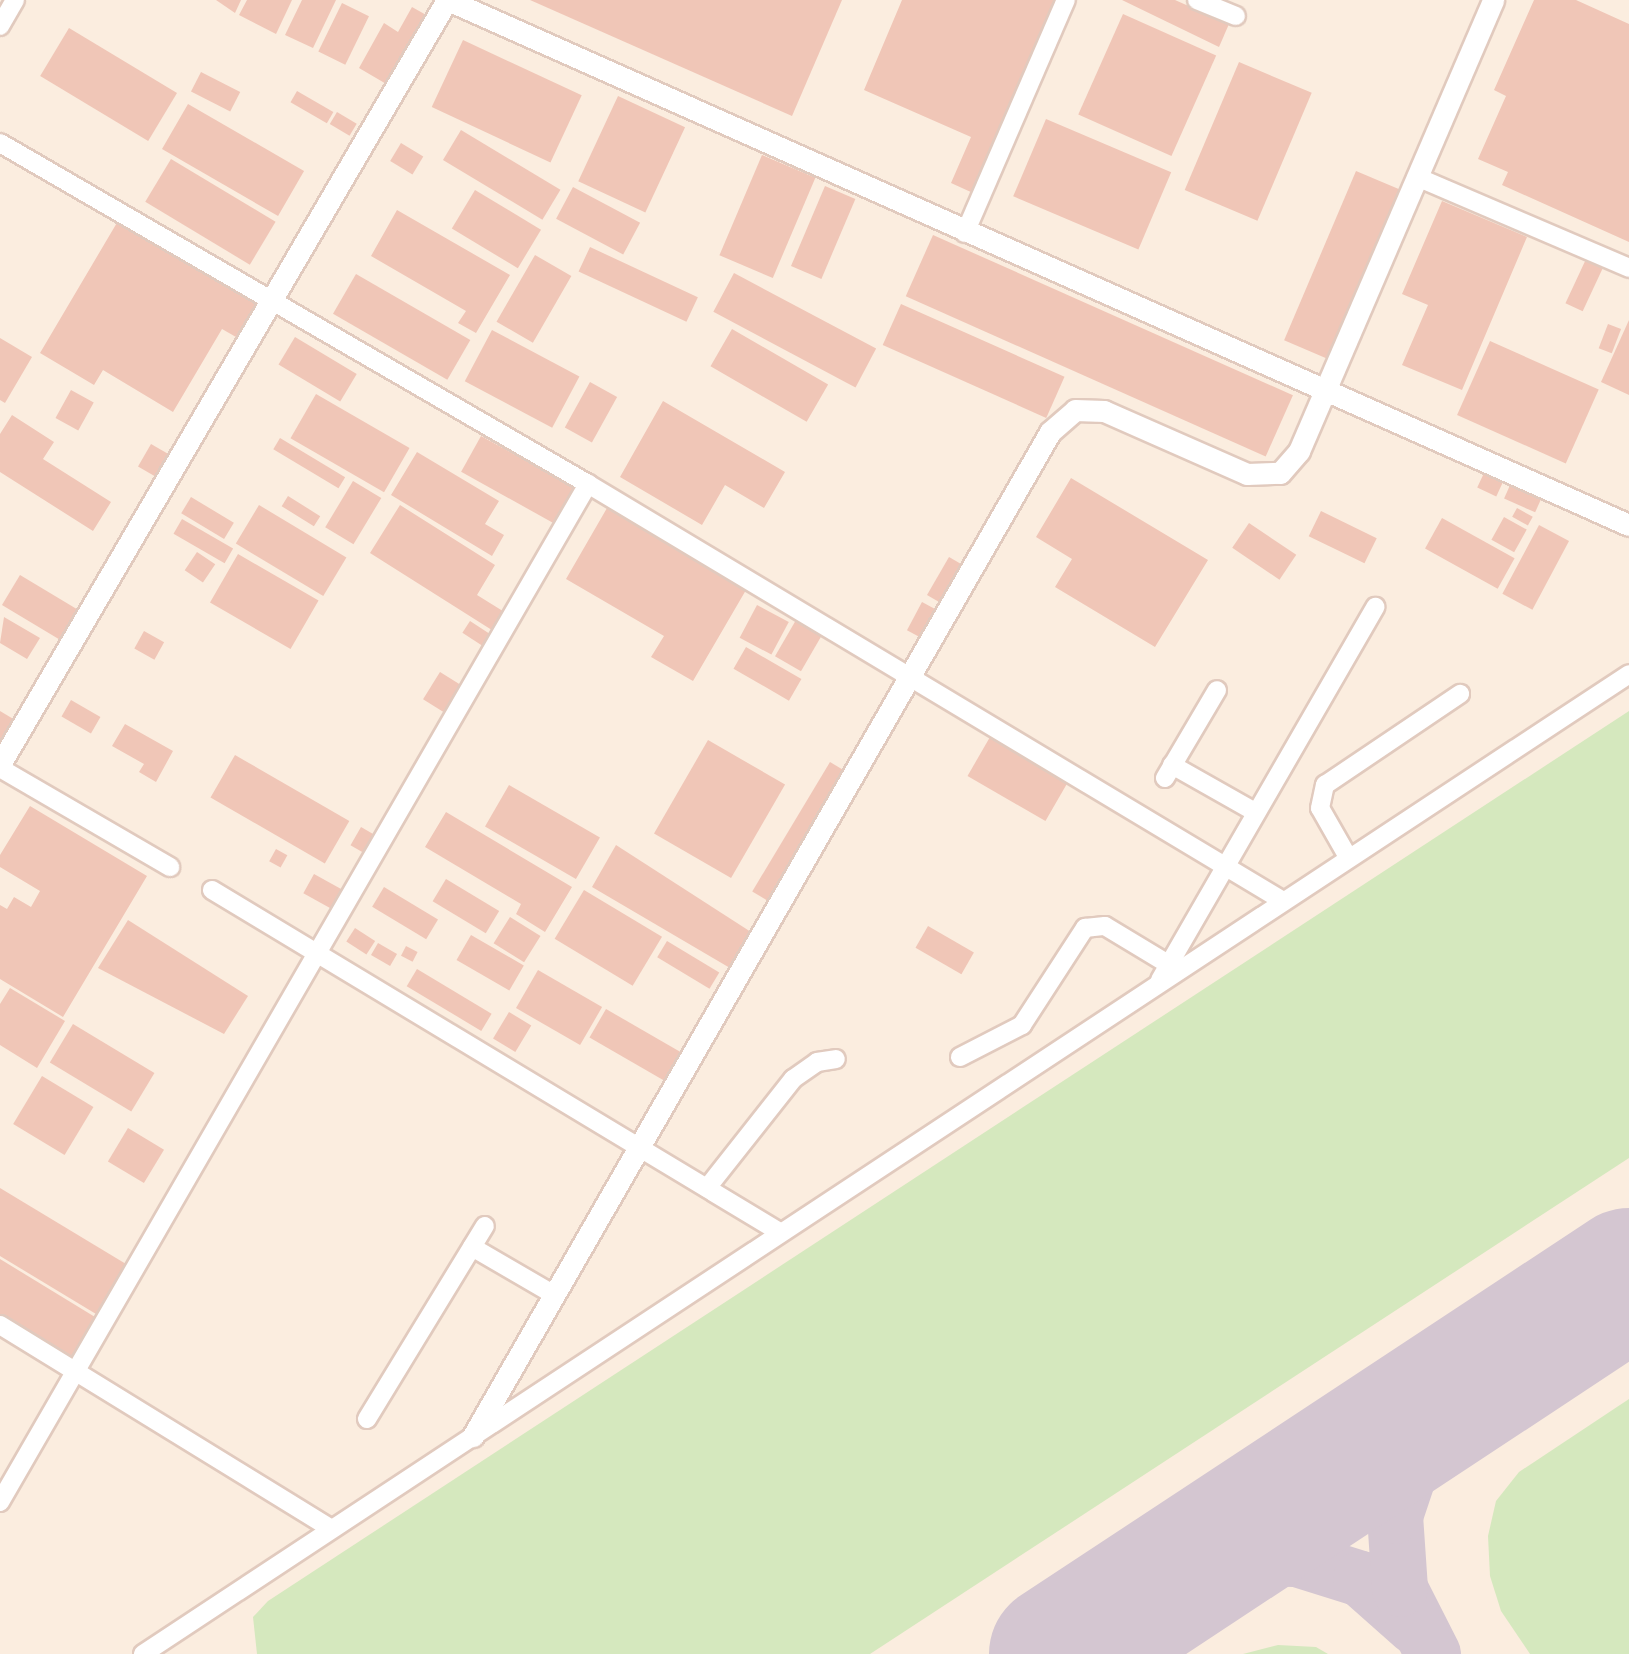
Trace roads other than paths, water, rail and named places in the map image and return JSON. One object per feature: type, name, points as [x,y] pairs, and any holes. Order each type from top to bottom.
[{"type":"street","points":[[0,26],[15,0]]},
{"type":"street","points":[[170,867],[0,766],[447,0],[965,233],[1629,526]]},
{"type":"street","points":[[965,233],[1066,0]]},
{"type":"street","points":[[1198,0],[1236,16]]},
{"type":"street","points":[[473,1436],[551,1293],[1050,432],[1075,410],[1104,411],[1247,474],[1280,473],[1299,451],[1493,0]]},
{"type":"street","points":[[0,143],[269,302],[588,484],[908,674],[1222,868],[1283,901]]},
{"type":"street","points":[[1417,177],[1629,268]]},
{"type":"street","points":[[0,1502],[314,953],[588,484]]},
{"type":"street","points":[[1164,972],[1375,607]]},
{"type":"street","points":[[143,1654],[781,1233],[1164,972],[1283,901],[1629,674]]},
{"type":"street","points":[[1217,690],[1168,772],[1255,812]]},
{"type":"street","points":[[1348,857],[1320,808],[1325,785],[1460,694]]},
{"type":"street","points":[[212,890],[781,1233]]},
{"type":"street","points":[[960,1057],[1005,1039],[1022,1024],[1085,928],[1105,926],[1164,972]]},
{"type":"street","points":[[707,1188],[793,1079],[817,1062],[836,1059]]},
{"type":"street","points":[[368,1419],[485,1226]]},
{"type":"street","points":[[472,1247],[551,1293]]},
{"type":"street","points":[[0,1325],[331,1529]]}]
